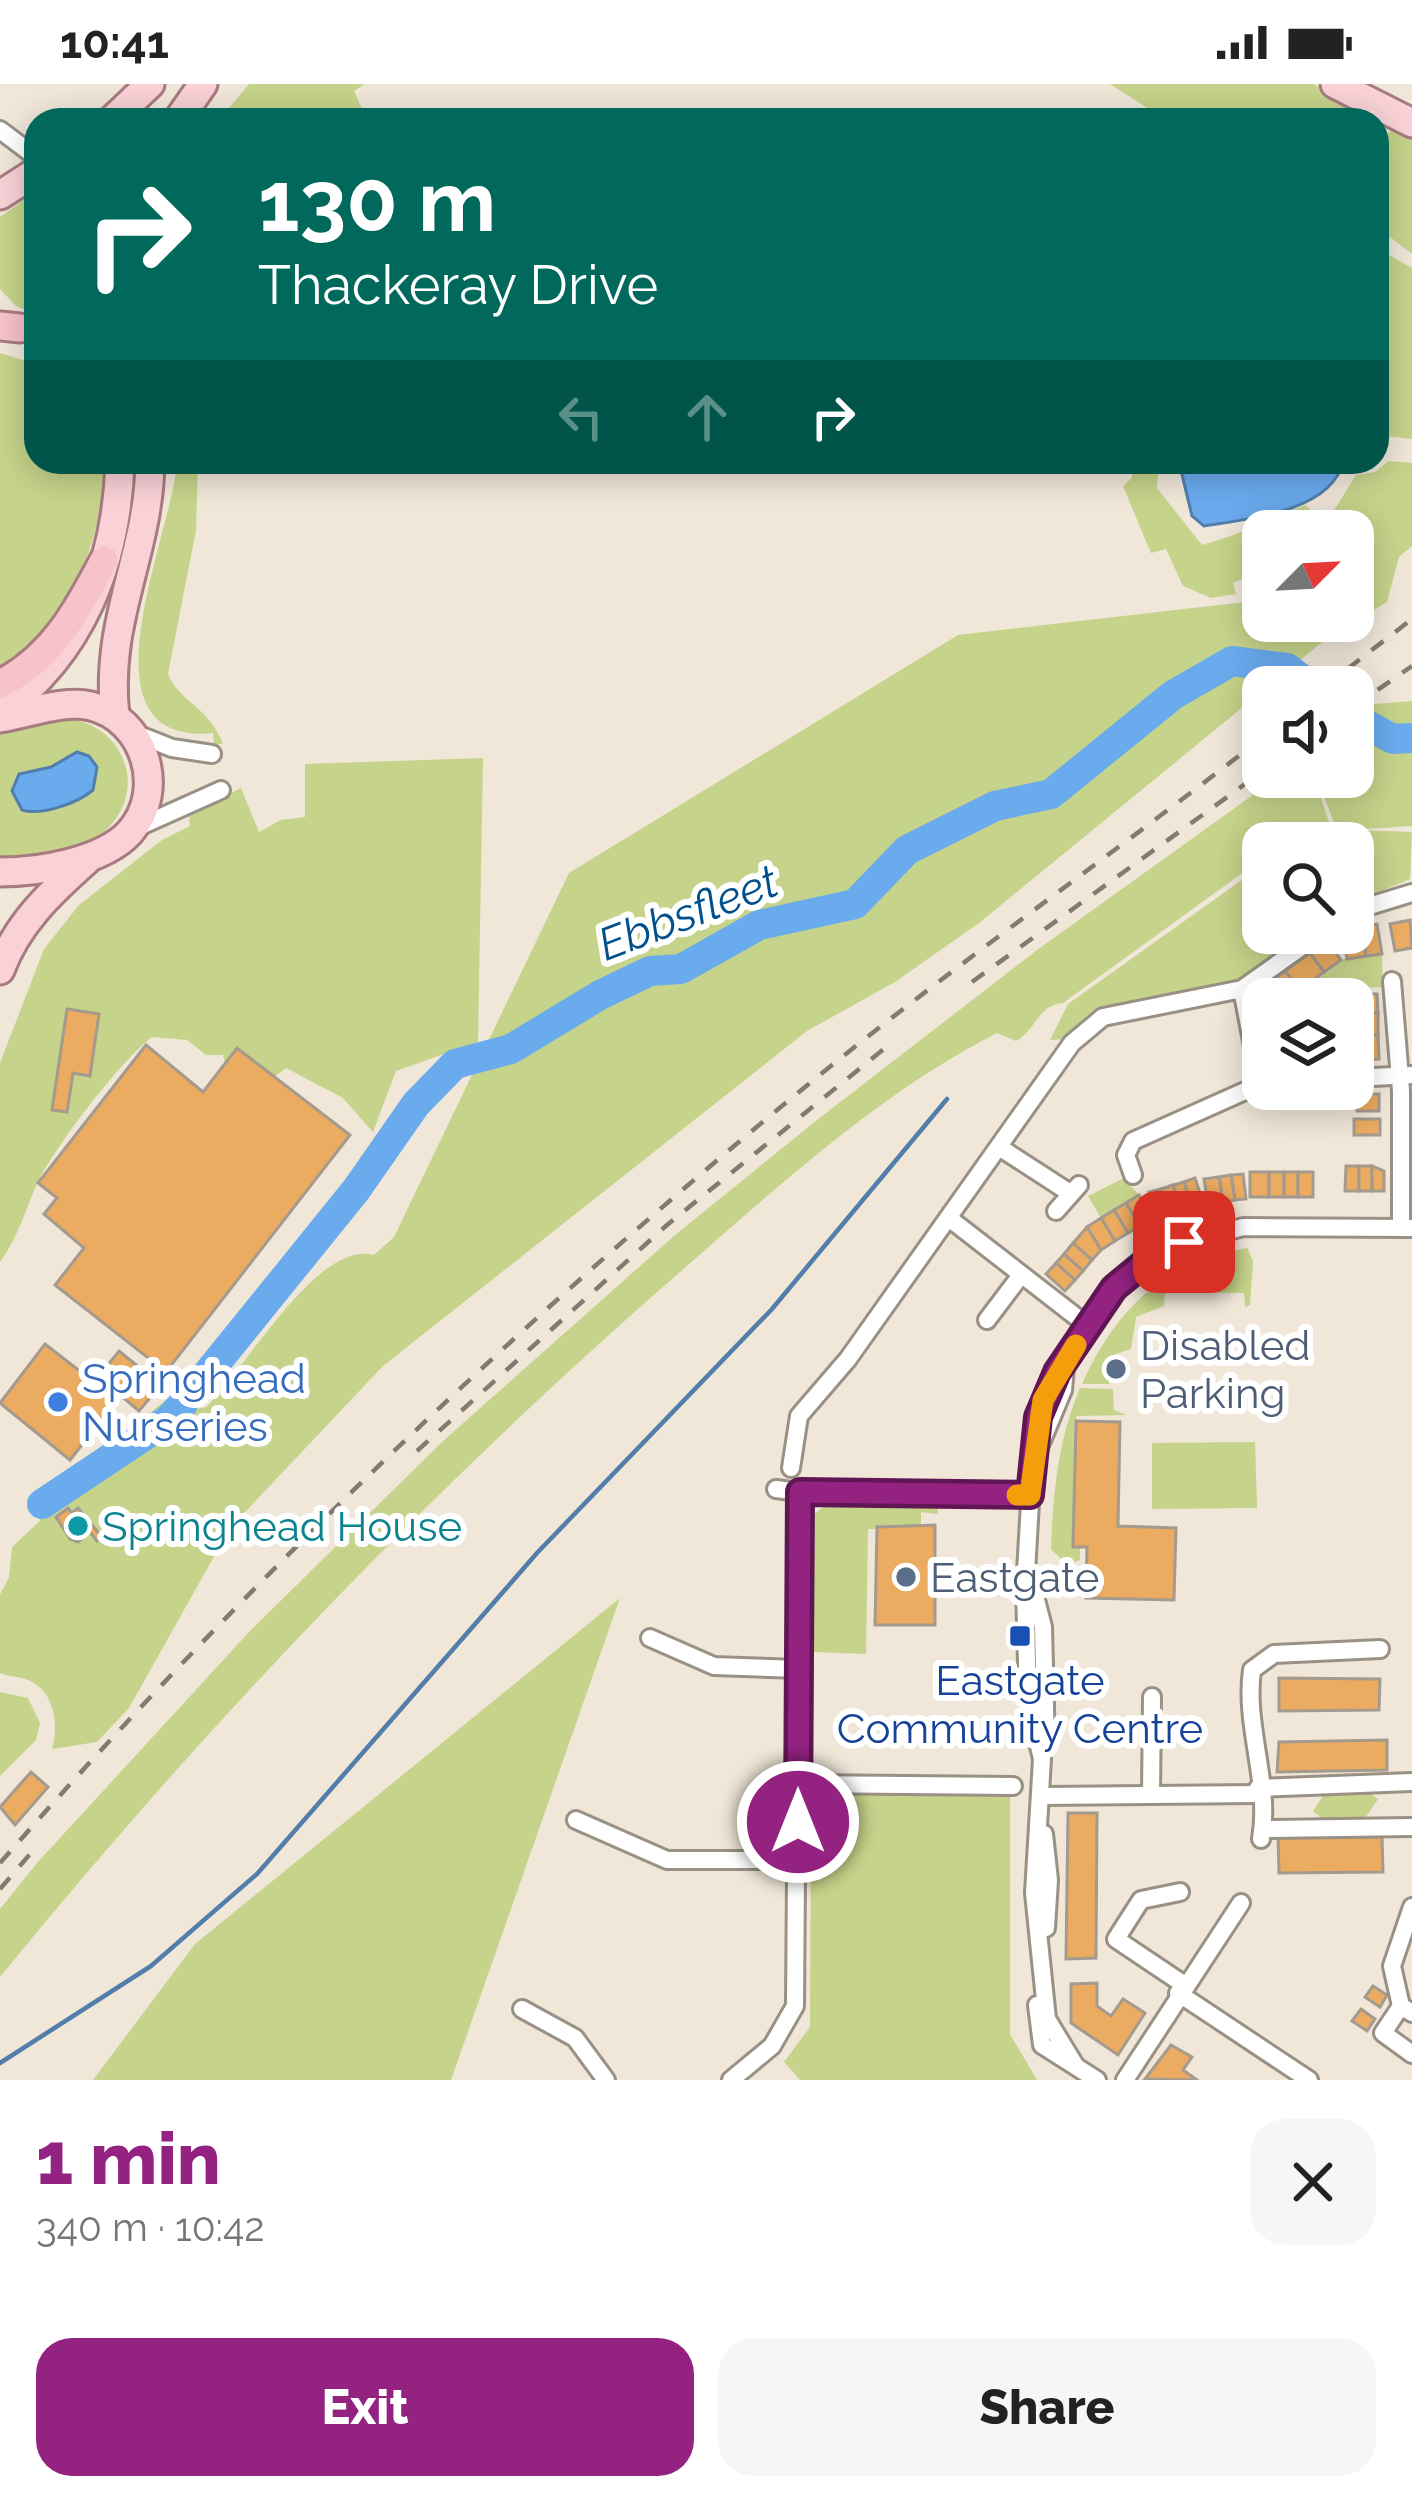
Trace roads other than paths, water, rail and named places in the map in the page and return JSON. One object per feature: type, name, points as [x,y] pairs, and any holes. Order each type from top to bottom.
[{"type":"highway","points":[[0,684],[38,660],[70,621],[104,560]]},
{"type":"main road","points":[[125,108],[150,84]]},
{"type":"main road","points":[[1335,84],[1382,108]]},
{"type":"main road","points":[[0,716],[53,665],[80,629],[104,560],[118,474]]},
{"type":"main road","points":[[0,970],[10,941],[37,907],[94,854],[131,831],[150,788],[124,724],[114,631],[137,551],[148,474]]},
{"type":"main road","points":[[0,716],[82,705],[124,724]]},
{"type":"main road","points":[[0,872],[94,854]]},
{"type":"street","points":[[124,724],[172,748],[212,754]]},
{"type":"street","points":[[131,831],[221,790]]},
{"type":"street","points":[[1374,904],[1412,893]]},
{"type":"street","points":[[1256,978],[1291,954]]},
{"type":"street","points":[[1097,2080],[1056,2058],[1040,2040],[1041,1940],[1034,1880],[1046,1745],[1042,1627],[1030,1576],[1030,1495],[1043,1400],[1088,1326],[1136,1270],[1202,1235],[1256,1227],[1406,1228],[1405,1075],[1392,981]]},
{"type":"street","points":[[791,1468],[799,1415],[848,1359],[1080,1035],[1102,1017],[1242,988]]},
{"type":"street","points":[[1374,1077],[1405,1075]]},
{"type":"street","points":[[1133,1175],[1126,1155],[1133,1141],[1242,1092]]},
{"type":"street","points":[[999,1147],[1075,1189],[1056,1211]]},
{"type":"street","points":[[950,1219],[1088,1326]]},
{"type":"street","points":[[987,1320],[1021,1275]]},
{"type":"street","points":[[776,1489],[1030,1495]]},
{"type":"street","points":[[731,2080],[772,2046],[795,2006],[800,1492]]},
{"type":"street","points":[[650,1638],[714,1666],[799,1669]]},
{"type":"street","points":[[1380,1648],[1274,1654],[1252,1670],[1246,1706],[1257,1749],[1262,1834],[1412,1827]]},
{"type":"street","points":[[1151,1796],[1152,1697]]},
{"type":"street","points":[[1042,1796],[1151,1796],[1412,1782]]},
{"type":"street","points":[[798,1784],[1012,1786]]},
{"type":"street","points":[[577,1820],[667,1859],[798,1860]]},
{"type":"street","points":[[1180,1892],[1142,1900],[1116,1939],[1309,2080]]},
{"type":"street","points":[[1125,2080],[1180,1988],[1240,1903]]},
{"type":"street","points":[[1412,1907],[1392,1966],[1407,2010],[1383,2033],[1412,2054]]},
{"type":"street","points":[[522,2009],[571,2034],[607,2080]]},
{"type":"water","points":[[1182,474],[1337,474],[1322,492],[1285,510],[1242,510],[1242,520],[1204,526],[1192,516]]},
{"type":"water","points":[[77,752],[89,756],[97,767],[93,790],[59,807],[22,810],[12,791],[19,774],[51,767]]},
{"type":"waterway","name":"Ebbsfleet","points":[[191,1394],[356,1190],[416,1104],[455,1064],[511,1049],[600,995],[650,971],[681,969],[759,925],[855,904],[907,850],[995,806],[1051,794],[1173,695],[1232,661],[1271,666]]},
{"type":"waterway","name":"Ebbsfleet","points":[[1374,729],[1393,739],[1412,738]]},
{"type":"waterway","points":[[0,2063],[151,1966],[257,1874],[537,1553],[772,1309],[947,1099]]},
{"type":"waterway","name":"Ebbsfleet","points":[[42,1504],[168,1420],[183,1404]]},
{"type":"railway","points":[[1351,666],[1412,619]]},
{"type":"railway","points":[[1374,692],[1412,666]]},
{"type":"railway","points":[[0,1863],[281,1562],[580,1280],[846,1054],[1242,753]]},
{"type":"railway","points":[[972,982],[1242,786]]},
{"type":"railway","points":[[417,1451],[667,1225],[890,1044]]},
{"type":"railway","points":[[0,1889],[31,1853]]},
{"type":"place","name":"Disabled Parking","points":[[1116,1369]]},
{"type":"place","name":"Springhead Nurseries","points":[[58,1402]]},
{"type":"place","name":"Springhead House","points":[[78,1526]]},
{"type":"place","name":"Eastgate","points":[[906,1577]]},
{"type":"place","name":"Eastgate Community Centre","points":[[1020,1636]]}]
